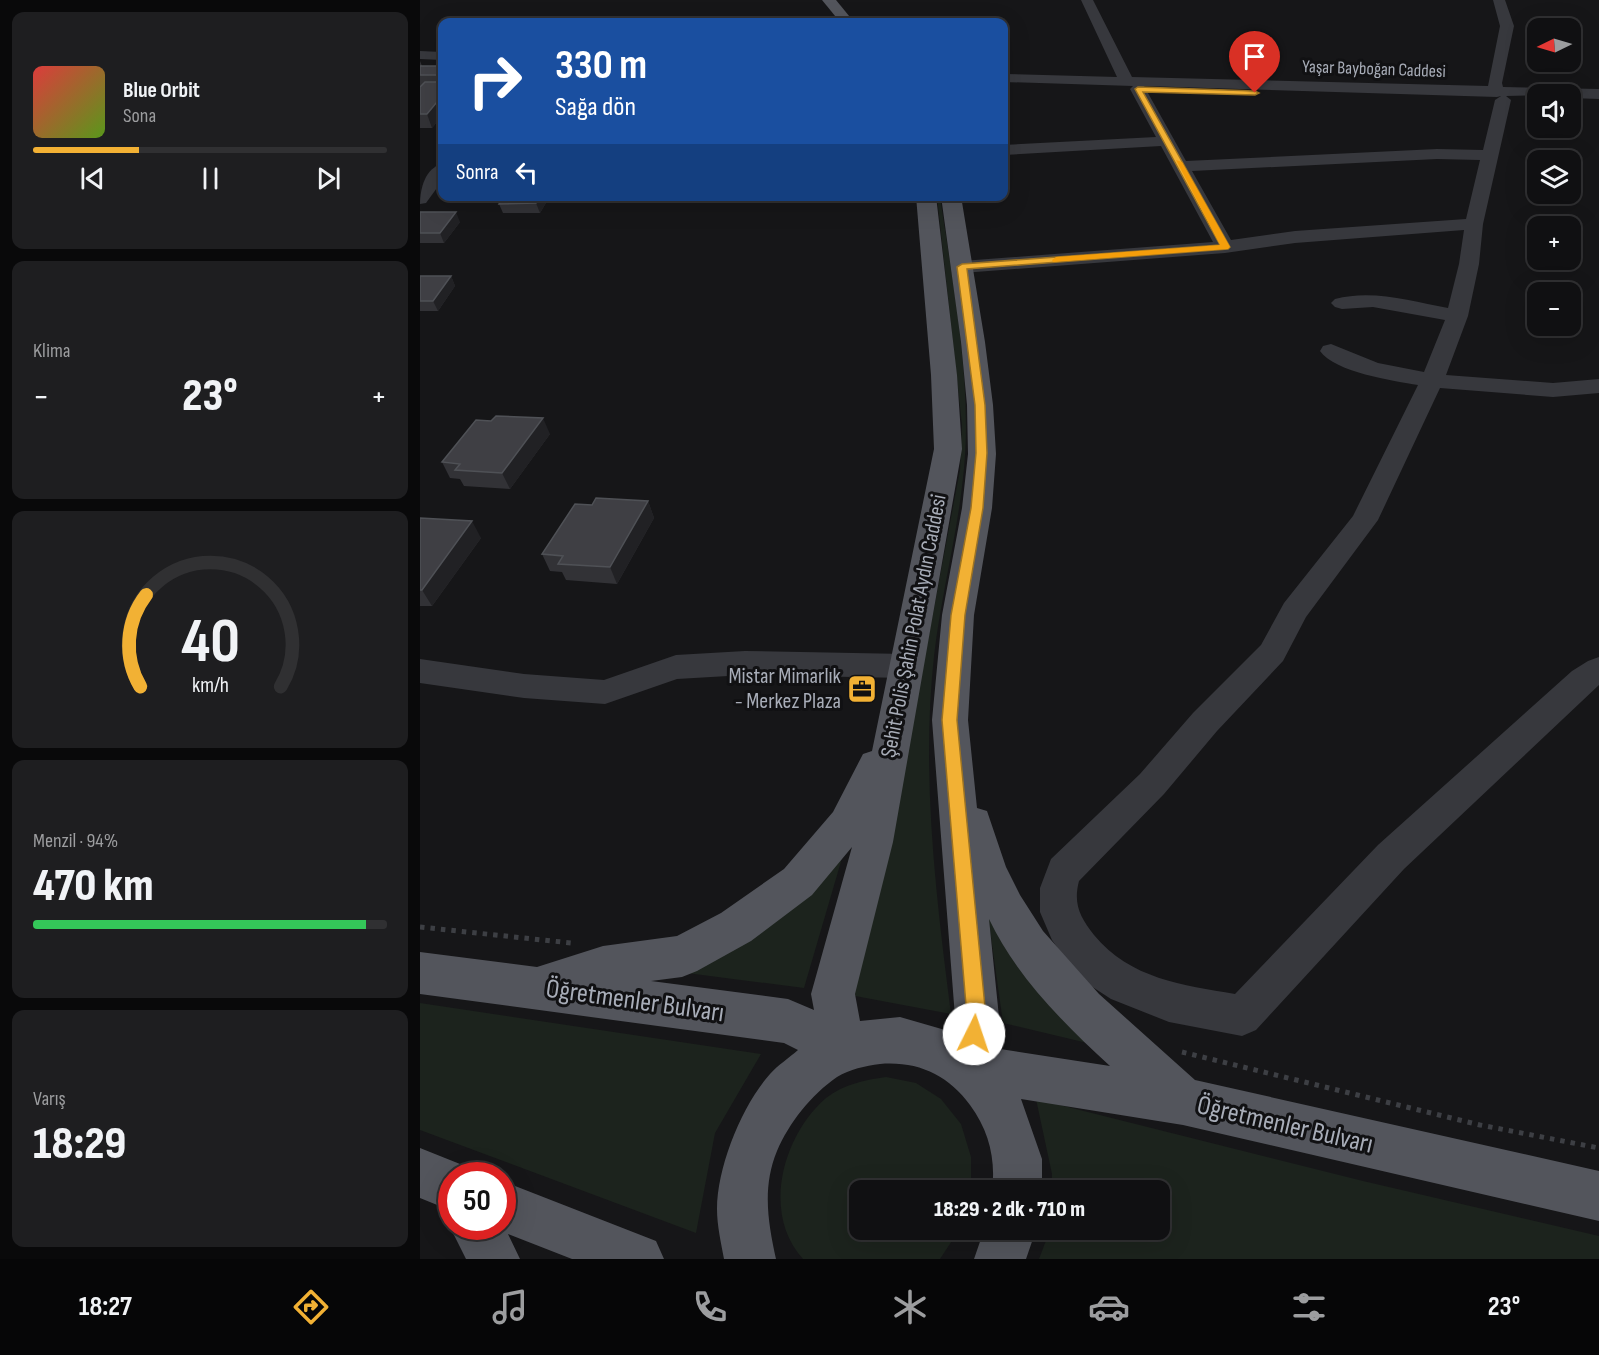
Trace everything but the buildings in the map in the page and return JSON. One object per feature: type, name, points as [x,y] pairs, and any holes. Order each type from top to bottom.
[{"type":"main road","points":[[812,0],[825,18]]},
{"type":"main road","points":[[829,0],[844,18]]},
{"type":"main road","name":"Şehit Polis Şahin Polat Aydın Caddesi","points":[[843,1049],[833,993],[873,843],[948,449],[943,364],[927,201]]},
{"type":"main road","name":"Şehit Polis Şahin Polat Aydın Caddesi","points":[[952,201],[980,405],[982,453],[977,508],[958,615],[950,720],[976,1017],[968,1067]]},
{"type":"main road","points":[[950,720],[981,858],[1017,933],[1056,984],[1183,1101]]},
{"type":"main road","points":[[538,988],[603,967],[682,956],[736,927],[798,882],[848,824],[894,727]]},
{"type":"main road","name":"Öğretmenler Bulvarı","points":[[420,973],[788,1021],[843,1049]]},
{"type":"main road","points":[[750,1259],[742,1209],[749,1156],[769,1112],[798,1077],[843,1049],[874,1040],[914,1040],[952,1054],[983,1080],[1006,1116],[1018,1161],[1017,1180]]},
{"type":"main road","name":"Öğretmenler Bulvarı","points":[[968,1067],[1183,1101],[1599,1197]]},
{"type":"main road","points":[[420,1173],[438,1180]]},
{"type":"main road","points":[[516,1211],[638,1259]]},
{"type":"main road","points":[[483,1240],[494,1259]]},
{"type":"main road","points":[[1000,1259],[1007,1240]]},
{"type":"street","points":[[1087,0],[1225,247]]},
{"type":"street","points":[[1499,0],[1507,26],[1494,83],[1500,96],[1490,155],[1474,224],[1469,264],[1457,316],[1432,381],[1365,520],[1294,610],[1272,653],[1205,722],[1152,784],[1064,871],[1058,886],[1057,906],[1065,927],[1080,950],[1100,970],[1126,988],[1159,1000],[1242,1016],[1391,857],[1583,680],[1599,669]]},
{"type":"street","points":[[420,55],[438,56]]},
{"type":"street","points":[[420,63],[438,63]]},
{"type":"street","name":"Yaşar Bayboğan Caddesi","points":[[1008,78],[1133,86]]},
{"type":"street","name":"Yaşar Bayboğan Caddesi","points":[[1008,86],[1133,86],[1500,96],[1599,94]]},
{"type":"street","name":"Yaşar Bayboğan Caddesi","points":[[1500,96],[1527,99]]},
{"type":"street","points":[[1581,101],[1599,102]]},
{"type":"street","points":[[1008,150],[1166,141]]},
{"type":"street","points":[[1181,166],[1437,154],[1490,155]]},
{"type":"street","points":[[428,189],[438,175]]},
{"type":"street","points":[[962,267],[1225,247],[1295,237],[1474,224]]},
{"type":"street","points":[[1342,303],[1373,301],[1457,316]]},
{"type":"street","points":[[1330,351],[1362,364],[1432,381],[1564,391],[1599,386]]},
{"type":"street","points":[[420,671],[524,686],[605,692],[676,667],[745,663],[906,666]]},
{"type":"path","points":[[420,927],[584,944]]},
{"type":"path","points":[[1176,1051],[1480,1125],[1599,1148]]},
{"type":"shaded area","points":[[937,201],[941,201],[957,311],[966,427],[962,485],[938,627],[930,701],[932,835],[951,1014],[850,995],[925,656],[960,470],[962,425]]},
{"type":"shaded area","points":[[847,841],[804,988],[679,972]]},
{"type":"shaded area","points":[[986,901],[1104,1047],[1003,1023]]},
{"type":"shaded area","points":[[420,1003],[761,1054],[715,1133],[696,1233],[516,1166],[516,1162],[506,1162],[420,1130]]},
{"type":"shaded area","points":[[886,1077],[916,1083],[941,1099],[961,1124],[971,1157],[971,1180],[849,1180],[849,1240],[952,1240],[940,1259],[803,1259],[790,1240],[783,1220],[780,1198],[789,1153],[798,1132],[826,1098],[847,1086]]},
{"type":"shaded area","points":[[1036,1099],[1363,1181],[1599,1236],[1599,1259],[1039,1259],[1046,1240],[1170,1240],[1170,1180],[1052,1180]]},
{"type":"slow traffic","points":[[1056,260],[1225,247],[1179,162]]},
{"type":"place","name":"Mistar Mimarlık - Merkez Plaza","points":[[862,689]]},
{"type":"route","points":[[974,1034],[976,1017],[950,720],[958,615],[977,508],[982,453],[980,405],[962,267],[1225,247],[1138,89],[1255,93]]}]
